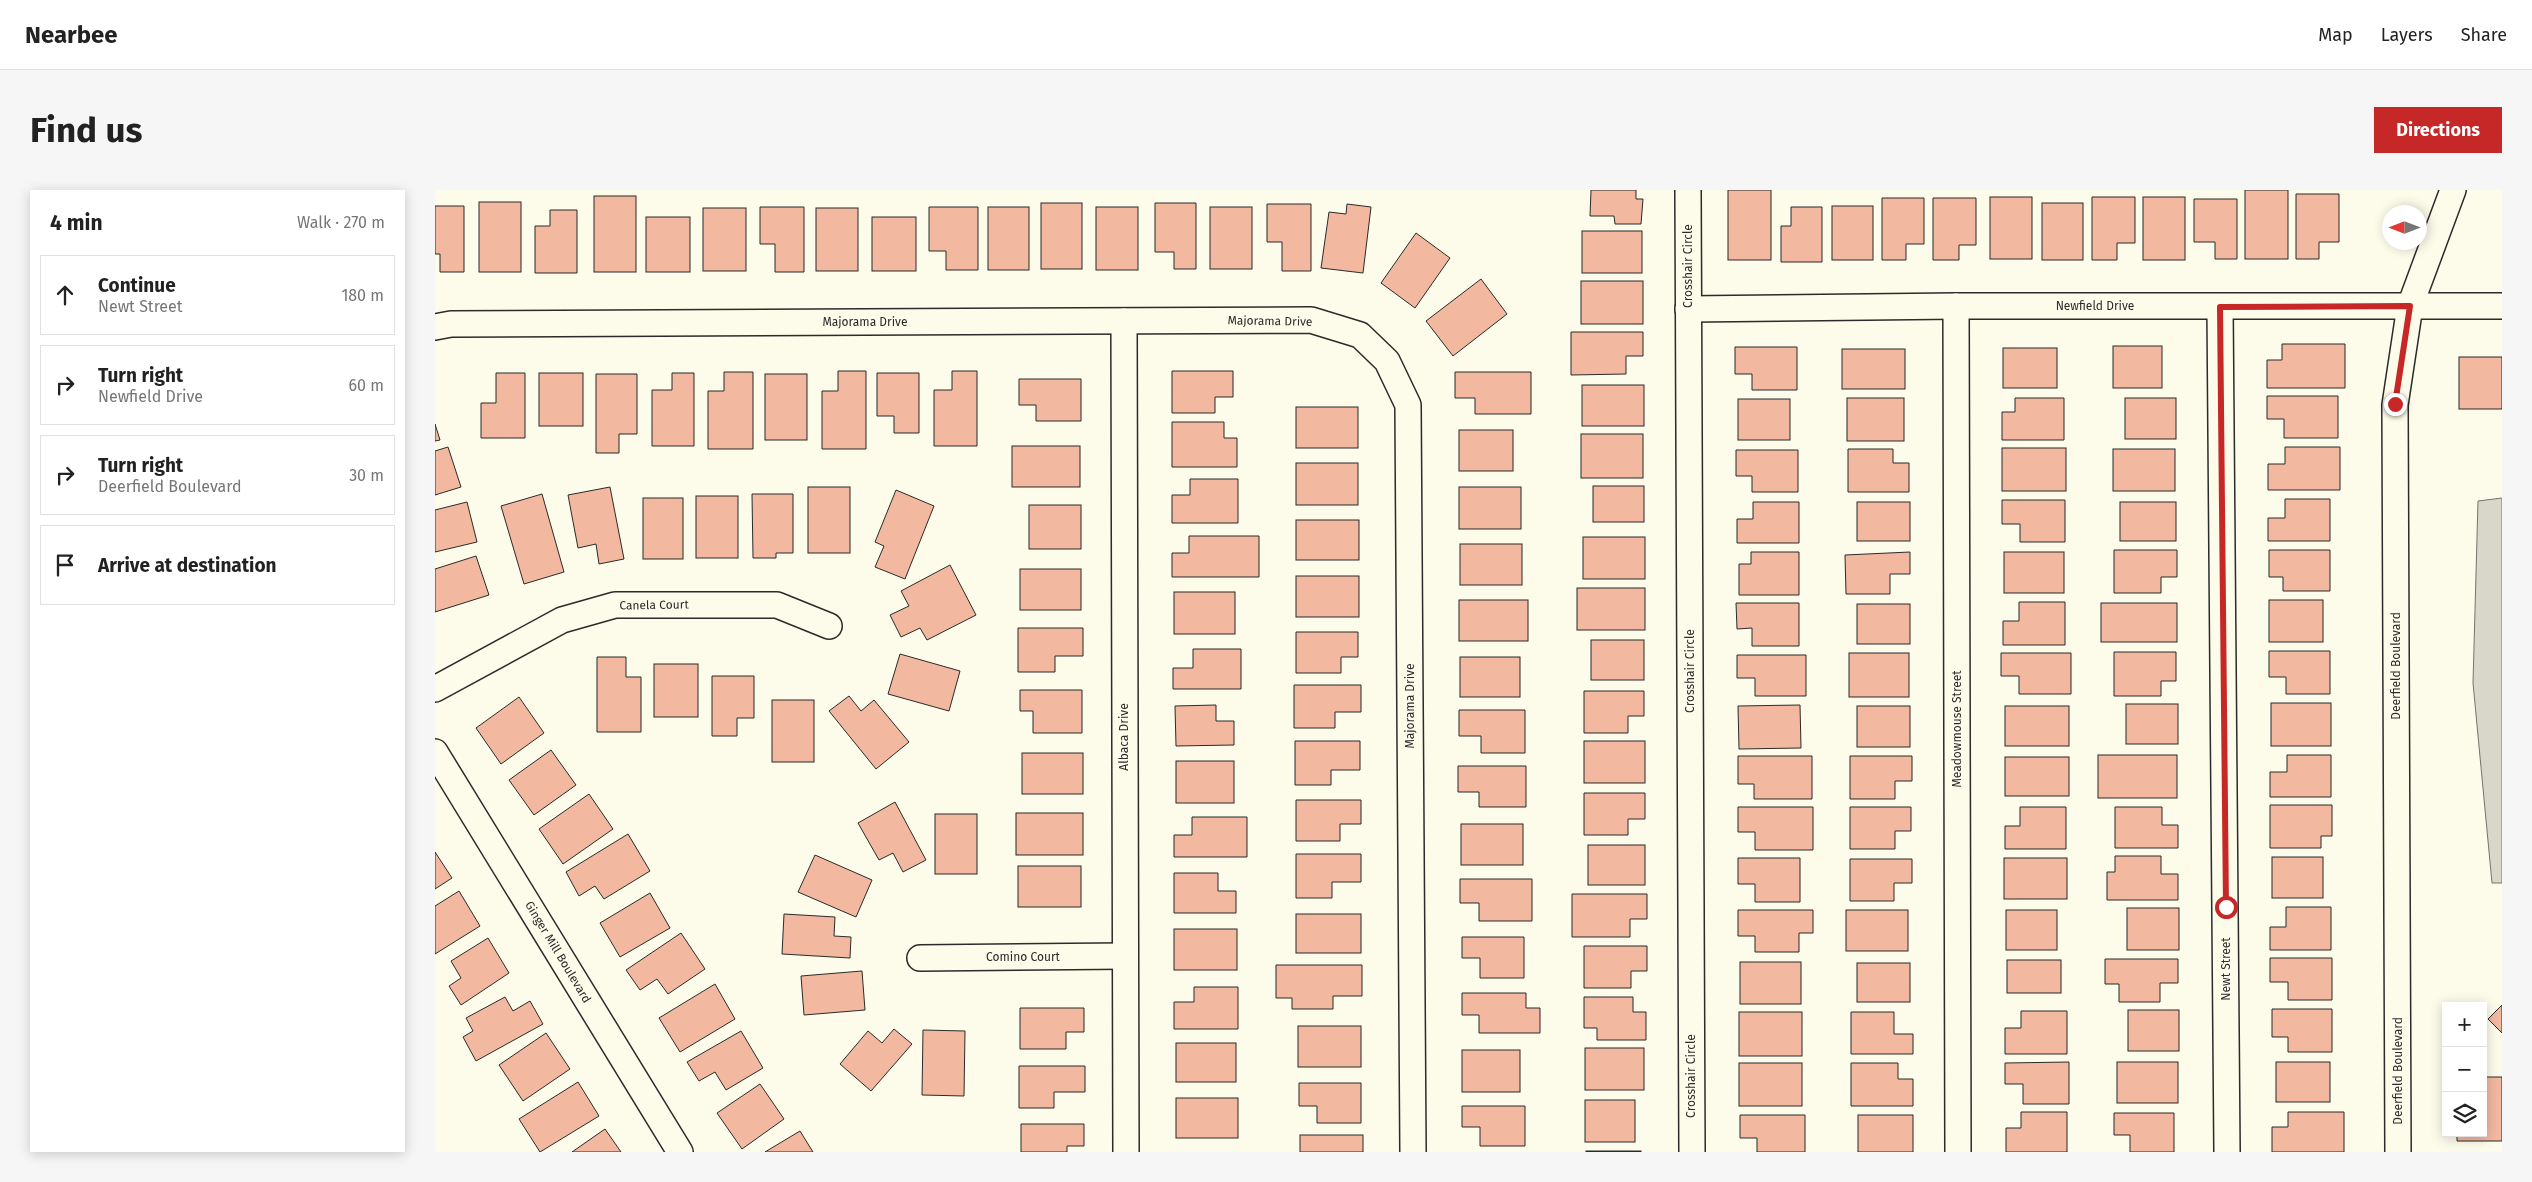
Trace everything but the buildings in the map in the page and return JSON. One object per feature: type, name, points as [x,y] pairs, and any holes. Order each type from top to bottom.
[{"type":"street","name":"Crosshair Circle","points":[[1688,190],[1692,1152]]},
{"type":"street","name":"Deerfield Boulevard","points":[[2398,1152],[2395,404],[2410,306],[2453,190]]},
{"type":"street","name":"Newfield Drive","points":[[1689,309],[1956,306],[2502,306]]},
{"type":"street","name":"Meadowmouse Street","points":[[1956,306],[1958,1152]]},
{"type":"street","name":"Newt Street","points":[[2220,307],[2227,1152]]},
{"type":"street","name":"Majorama Drive","points":[[435,327],[451,324],[1311,320],[1360,335],[1387,361],[1408,405],[1413,1152]]},
{"type":"street","name":"Albaca Drive","points":[[1123,321],[1126,1152]]},
{"type":"street","name":"Canela Court","points":[[435,689],[561,620],[615,604],[777,604],[829,626]]},
{"type":"street","name":"Ginger Mill Boulevard","points":[[435,752],[680,1152]]},
{"type":"street","name":"Comino Court","points":[[920,958],[1125,956]]},
{"type":"shaded area","points":[[2502,498],[2502,883],[2492,883],[2473,683],[2478,501]]},
{"type":"route","points":[[2226,907],[2220,307],[2410,306],[2395,404]]}]
